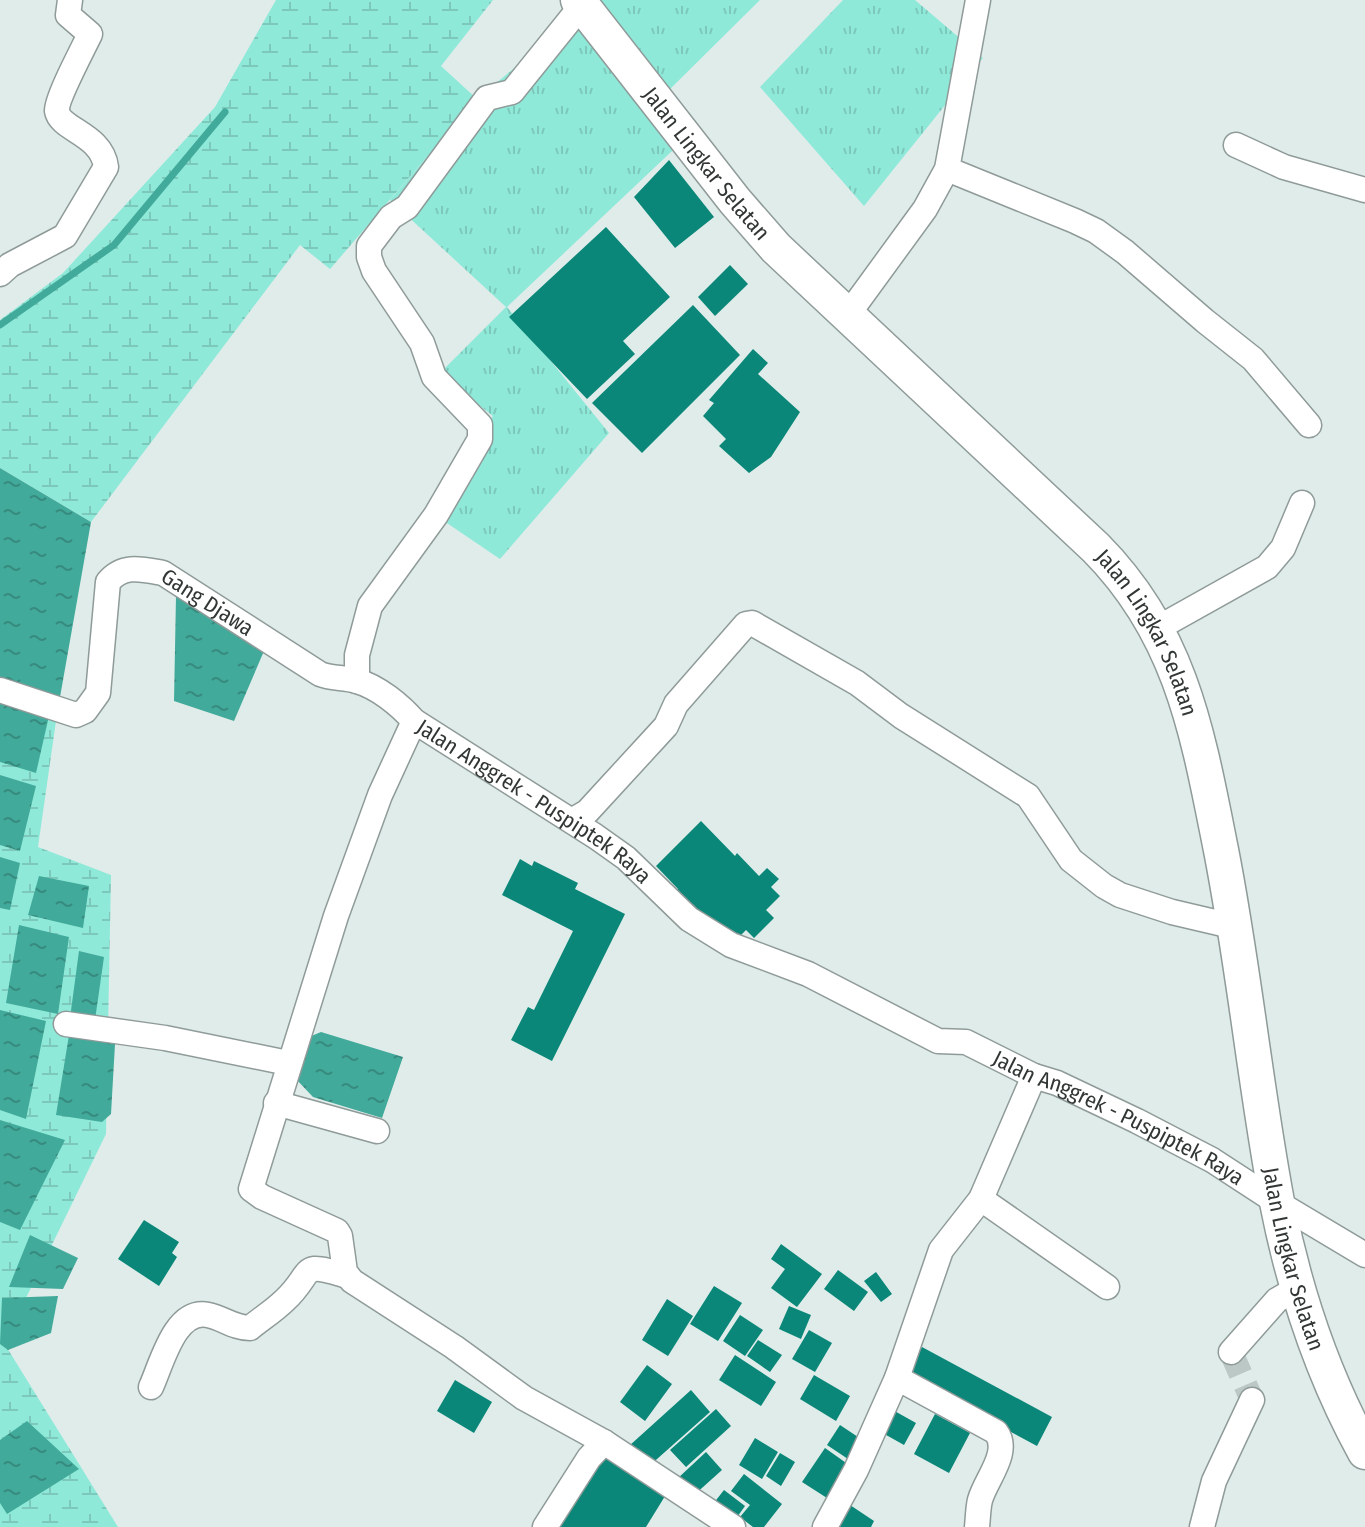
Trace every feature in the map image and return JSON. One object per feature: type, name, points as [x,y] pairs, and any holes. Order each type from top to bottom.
[{"type":"main road","name":"Jalan Lingkar Selatan","points":[[580,2],[735,201],[776,248],[1123,575],[1158,628],[1191,712],[1200,744],[1236,927],[1278,1203],[1298,1288],[1316,1347],[1343,1413],[1365,1452]]},
{"type":"street","points":[[0,274],[10,265],[65,236],[106,167],[105,157],[94,141],[62,120],[57,110],[90,34],[68,15],[70,0]]},
{"type":"street","points":[[847,316],[925,209],[947,169],[978,0]]},
{"type":"street","points":[[357,681],[357,655],[370,606],[436,515],[480,439],[480,425],[434,377],[422,343],[374,271],[369,246],[391,217],[407,207],[487,98],[512,92],[580,2]]},
{"type":"street","points":[[1236,145],[1284,167],[1365,190]]},
{"type":"street","points":[[947,169],[1096,231],[1253,359],[1309,425]]},
{"type":"street","points":[[1158,628],[1267,567],[1283,548],[1302,503]]},
{"type":"street","name":"Gang Djawa","points":[[0,690],[76,715],[85,711],[98,693],[108,582],[123,569],[140,569],[163,573],[320,674],[332,679],[357,681],[399,705],[414,721]]},
{"type":"street","points":[[573,820],[587,812],[666,726],[676,704],[746,624],[752,623],[857,683],[901,716],[1028,796],[1071,860],[1104,886],[1120,895],[1172,912],[1236,927]]},
{"type":"street","name":"Jalan Anggrek - Puspiptek Raya","points":[[347,1276],[337,1231],[251,1189],[336,916],[380,795],[414,721],[573,820],[626,858],[689,919],[731,945],[808,974],[938,1041],[966,1042],[1137,1121],[1212,1160],[1365,1255]]},
{"type":"street","points":[[66,1024],[165,1038],[288,1063]]},
{"type":"street","points":[[825,1527],[856,1470],[897,1378],[941,1250],[981,1199],[1034,1076]]},
{"type":"street","points":[[276,1103],[377,1131]]},
{"type":"street","points":[[981,1199],[1107,1287]]},
{"type":"street","points":[[151,1387],[180,1323],[190,1315],[207,1314],[242,1328],[250,1328],[288,1298],[304,1274],[311,1269],[322,1268],[347,1276],[524,1398],[604,1442],[733,1527]]},
{"type":"street","points":[[1231,1352],[1277,1300],[1298,1288]]},
{"type":"street","points":[[897,1378],[996,1432],[1001,1439],[1001,1452],[980,1500],[977,1527]]},
{"type":"street","points":[[1202,1527],[1214,1481],[1252,1400]]},
{"type":"street","points":[[545,1527],[589,1458],[604,1442]]},
{"type":"green space","points":[[276,0],[493,0],[441,66],[477,99],[330,269],[300,245],[91,522],[0,468],[0,320],[63,273],[215,107]]},
{"type":"green space","points":[[576,0],[760,0],[661,98],[689,135],[507,307],[609,433],[500,559],[435,515],[493,416],[439,374],[506,307],[390,200],[477,99],[584,10]]},
{"type":"green space","points":[[843,0],[915,0],[983,58],[864,206],[760,87]]},
{"type":"green space","points":[[0,694],[57,714],[38,847],[111,875],[106,1134],[4,1343],[118,1527],[0,1527]]},
{"type":"water","points":[[0,468],[91,522],[57,714],[0,694]]},
{"type":"water","points":[[179,595],[264,651],[234,721],[174,701],[176,596]]},
{"type":"water","points":[[0,700],[49,716],[36,773],[0,762]]},
{"type":"water","points":[[0,775],[36,786],[20,851],[0,845]]},
{"type":"water","points":[[0,857],[20,863],[10,910],[0,908]]},
{"type":"water","points":[[39,876],[89,886],[83,928],[28,915]]},
{"type":"water","points":[[19,925],[69,937],[58,1014],[6,1003]]},
{"type":"water","points":[[79,951],[104,957],[95,1020],[70,1018]]},
{"type":"water","points":[[0,1010],[46,1021],[26,1119],[0,1110]]},
{"type":"water","points":[[321,1032],[403,1057],[382,1118],[313,1097],[296,1079],[309,1037]]},
{"type":"water","points":[[69,1035],[115,1044],[111,1114],[102,1122],[56,1115]]},
{"type":"water","points":[[0,1120],[65,1140],[20,1230],[0,1222]]},
{"type":"water","points":[[30,1235],[78,1258],[63,1289],[9,1287]]},
{"type":"water","points":[[58,1296],[51,1333],[8,1350],[0,1344],[2,1298]]},
{"type":"water","points":[[27,1421],[79,1469],[7,1514],[0,1503],[0,1440]]},
{"type":"building","points":[[669,160],[714,217],[675,248],[634,197]]},
{"type":"building","points":[[606,227],[670,297],[623,341],[635,354],[587,399],[509,317]]},
{"type":"building","points":[[730,265],[748,284],[715,316],[698,297]]},
{"type":"building","points":[[693,305],[740,355],[642,453],[592,403]]},
{"type":"building","points":[[753,349],[768,363],[758,374],[800,412],[771,457],[749,473],[719,446],[726,439],[703,416],[714,403],[709,400]]},
{"type":"building","points":[[701,821],[759,876],[767,868],[779,879],[771,887],[780,896],[766,910],[774,918],[754,938],[746,930],[732,944],[695,907],[687,914],[669,897],[678,889],[656,866]]},
{"type":"building","points":[[520,859],[532,866],[534,861],[578,883],[575,889],[625,914],[552,1061],[511,1040],[528,1007],[534,1010],[573,931],[502,895]]},
{"type":"building","points":[[144,1220],[179,1242],[172,1253],[177,1257],[159,1286],[118,1259]]},
{"type":"building","points":[[781,1244],[822,1274],[797,1307],[771,1288],[785,1269],[771,1259]]},
{"type":"building","points":[[838,1270],[868,1292],[854,1311],[824,1289]]},
{"type":"building","points":[[876,1272],[892,1294],[881,1302],[864,1281]]},
{"type":"building","points":[[714,1286],[742,1303],[718,1341],[690,1324]]},
{"type":"building","points":[[667,1299],[693,1316],[668,1356],[642,1340]]},
{"type":"building","points":[[789,1306],[811,1315],[801,1339],[779,1329]]},
{"type":"building","points":[[740,1315],[763,1330],[745,1356],[723,1341]]},
{"type":"building","points":[[809,1330],[832,1343],[815,1372],[792,1359]]},
{"type":"building","points":[[758,1340],[782,1355],[770,1372],[747,1356]]},
{"type":"building","points":[[922,1347],[1052,1417],[1037,1446],[906,1376]]},
{"type":"building","points":[[735,1355],[776,1382],[761,1406],[719,1380]]},
{"type":"building","points":[[647,1365],[672,1384],[645,1421],[620,1402]]},
{"type":"building","points":[[814,1375],[850,1396],[836,1421],[800,1399]]},
{"type":"building","points":[[455,1380],[492,1402],[474,1433],[437,1411]]},
{"type":"building","points":[[691,1390],[710,1412],[648,1467],[629,1446]]},
{"type":"building","points":[[716,1409],[731,1426],[686,1467],[670,1450]]},
{"type":"building","points":[[891,1409],[916,1423],[904,1445],[879,1431]]},
{"type":"building","points":[[935,1414],[970,1433],[949,1473],[914,1454]]},
{"type":"building","points":[[840,1425],[864,1441],[851,1461],[827,1445]]},
{"type":"building","points":[[755,1438],[778,1452],[762,1479],[739,1465]]},
{"type":"building","points":[[605,1447],[670,1488],[646,1527],[555,1527]]},
{"type":"building","points":[[825,1448],[849,1465],[827,1498],[802,1482]]},
{"type":"building","points":[[706,1452],[722,1470],[693,1496],[677,1479]]},
{"type":"building","points":[[780,1453],[795,1462],[781,1486],[766,1476]]},
{"type":"building","points":[[744,1474],[782,1504],[764,1527],[753,1527],[740,1517],[750,1505],[731,1491]]},
{"type":"building","points":[[724,1490],[745,1506],[735,1520],[713,1504]]},
{"type":"building","points":[[847,1503],[874,1521],[871,1527],[832,1527]]},
{"type":"waterway","points":[[0,325],[114,245],[225,112]]},
{"type":"tunnel","points":[[1231,1352],[1252,1400]]}]
